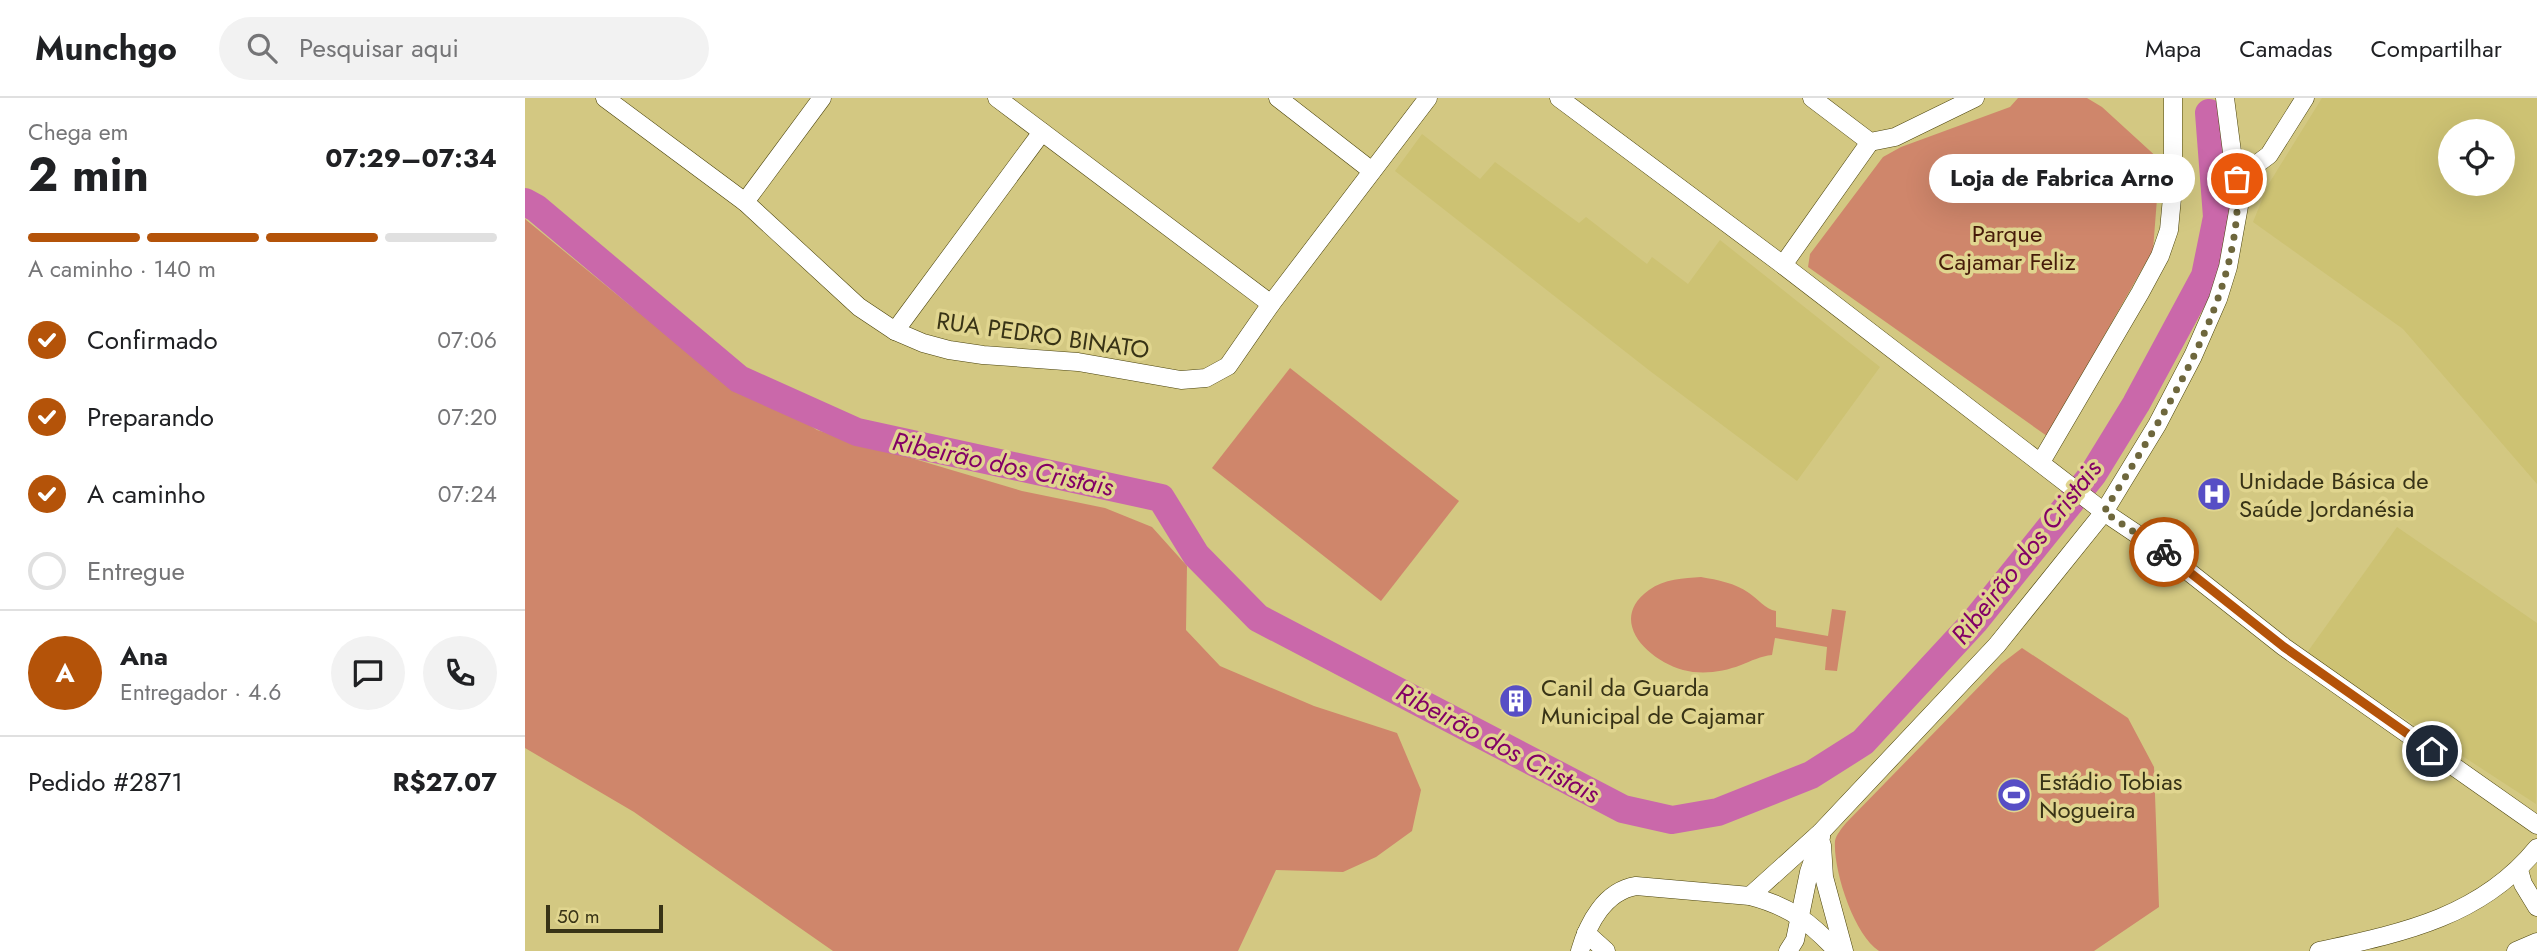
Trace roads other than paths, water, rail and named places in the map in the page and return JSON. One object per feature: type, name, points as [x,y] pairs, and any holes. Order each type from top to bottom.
[{"type":"street","name":"RUA PEDRO BINATO","points":[[605,98],[745,202],[859,307],[895,331],[923,342],[972,354],[1078,362],[1181,380],[1206,378],[1228,366],[1271,304],[1428,98]]},
{"type":"street","points":[[745,202],[822,98]]},
{"type":"street","points":[[997,98],[1271,304]]},
{"type":"street","points":[[1278,98],[1372,171]]},
{"type":"street","points":[[1559,98],[1783,265],[2101,509],[2165,553],[2284,647],[2537,825]]},
{"type":"street","points":[[1812,98],[1870,142]]},
{"type":"street","points":[[1783,265],[1870,142],[1895,137],[1975,98]]},
{"type":"street","points":[[2041,462],[2160,256],[2169,230],[2173,187],[2173,98]]},
{"type":"street","points":[[1750,896],[1821,834],[1997,645],[2101,509],[2157,425],[2218,299],[2238,221],[2237,179],[2225,98]]},
{"type":"street","points":[[2237,179],[2269,155],[2305,98]]},
{"type":"street","points":[[895,331],[1042,132]]},
{"type":"street","points":[[1788,951],[1795,940],[1809,872],[1821,834]]},
{"type":"street","points":[[1821,834],[1824,877],[1844,951]]},
{"type":"street","points":[[2319,951],[2418,927],[2459,911],[2488,895],[2519,870],[2537,848]]},
{"type":"street","points":[[2519,870],[2523,884],[2537,907]]},
{"type":"street","points":[[1580,951],[1586,933],[1613,894],[1624,888],[1650,886],[1750,896],[1786,907],[1799,915],[1837,951]]},
{"type":"street","points":[[1586,933],[1606,951]]},
{"type":"street","points":[[2516,951],[2537,942]]},
{"type":"waterway","name":"Ribeirão dos Cristais","points":[[525,202],[536,208],[739,379],[857,432],[1161,498],[1196,555],[1258,618],[1623,809],[1672,820],[1718,812],[1811,775],[1863,742],[1975,621],[2093,474],[2136,404],[2205,276],[2217,217],[2209,113]]},
{"type":"place","name":"Loja de Fabrica Arno","points":[[2237,179]]},
{"type":"place","name":"Unidade Básica de Saúde Jordanésia","points":[[2214,494]]},
{"type":"place","name":"Canil da Guarda Municipal de Cajamar","points":[[1516,701]]},
{"type":"place","name":"Estádio Tobias Nogueira","points":[[2014,795]]},
{"type":"park label","name":"Parque Cajamar Feliz","points":[[2007,247]]}]
